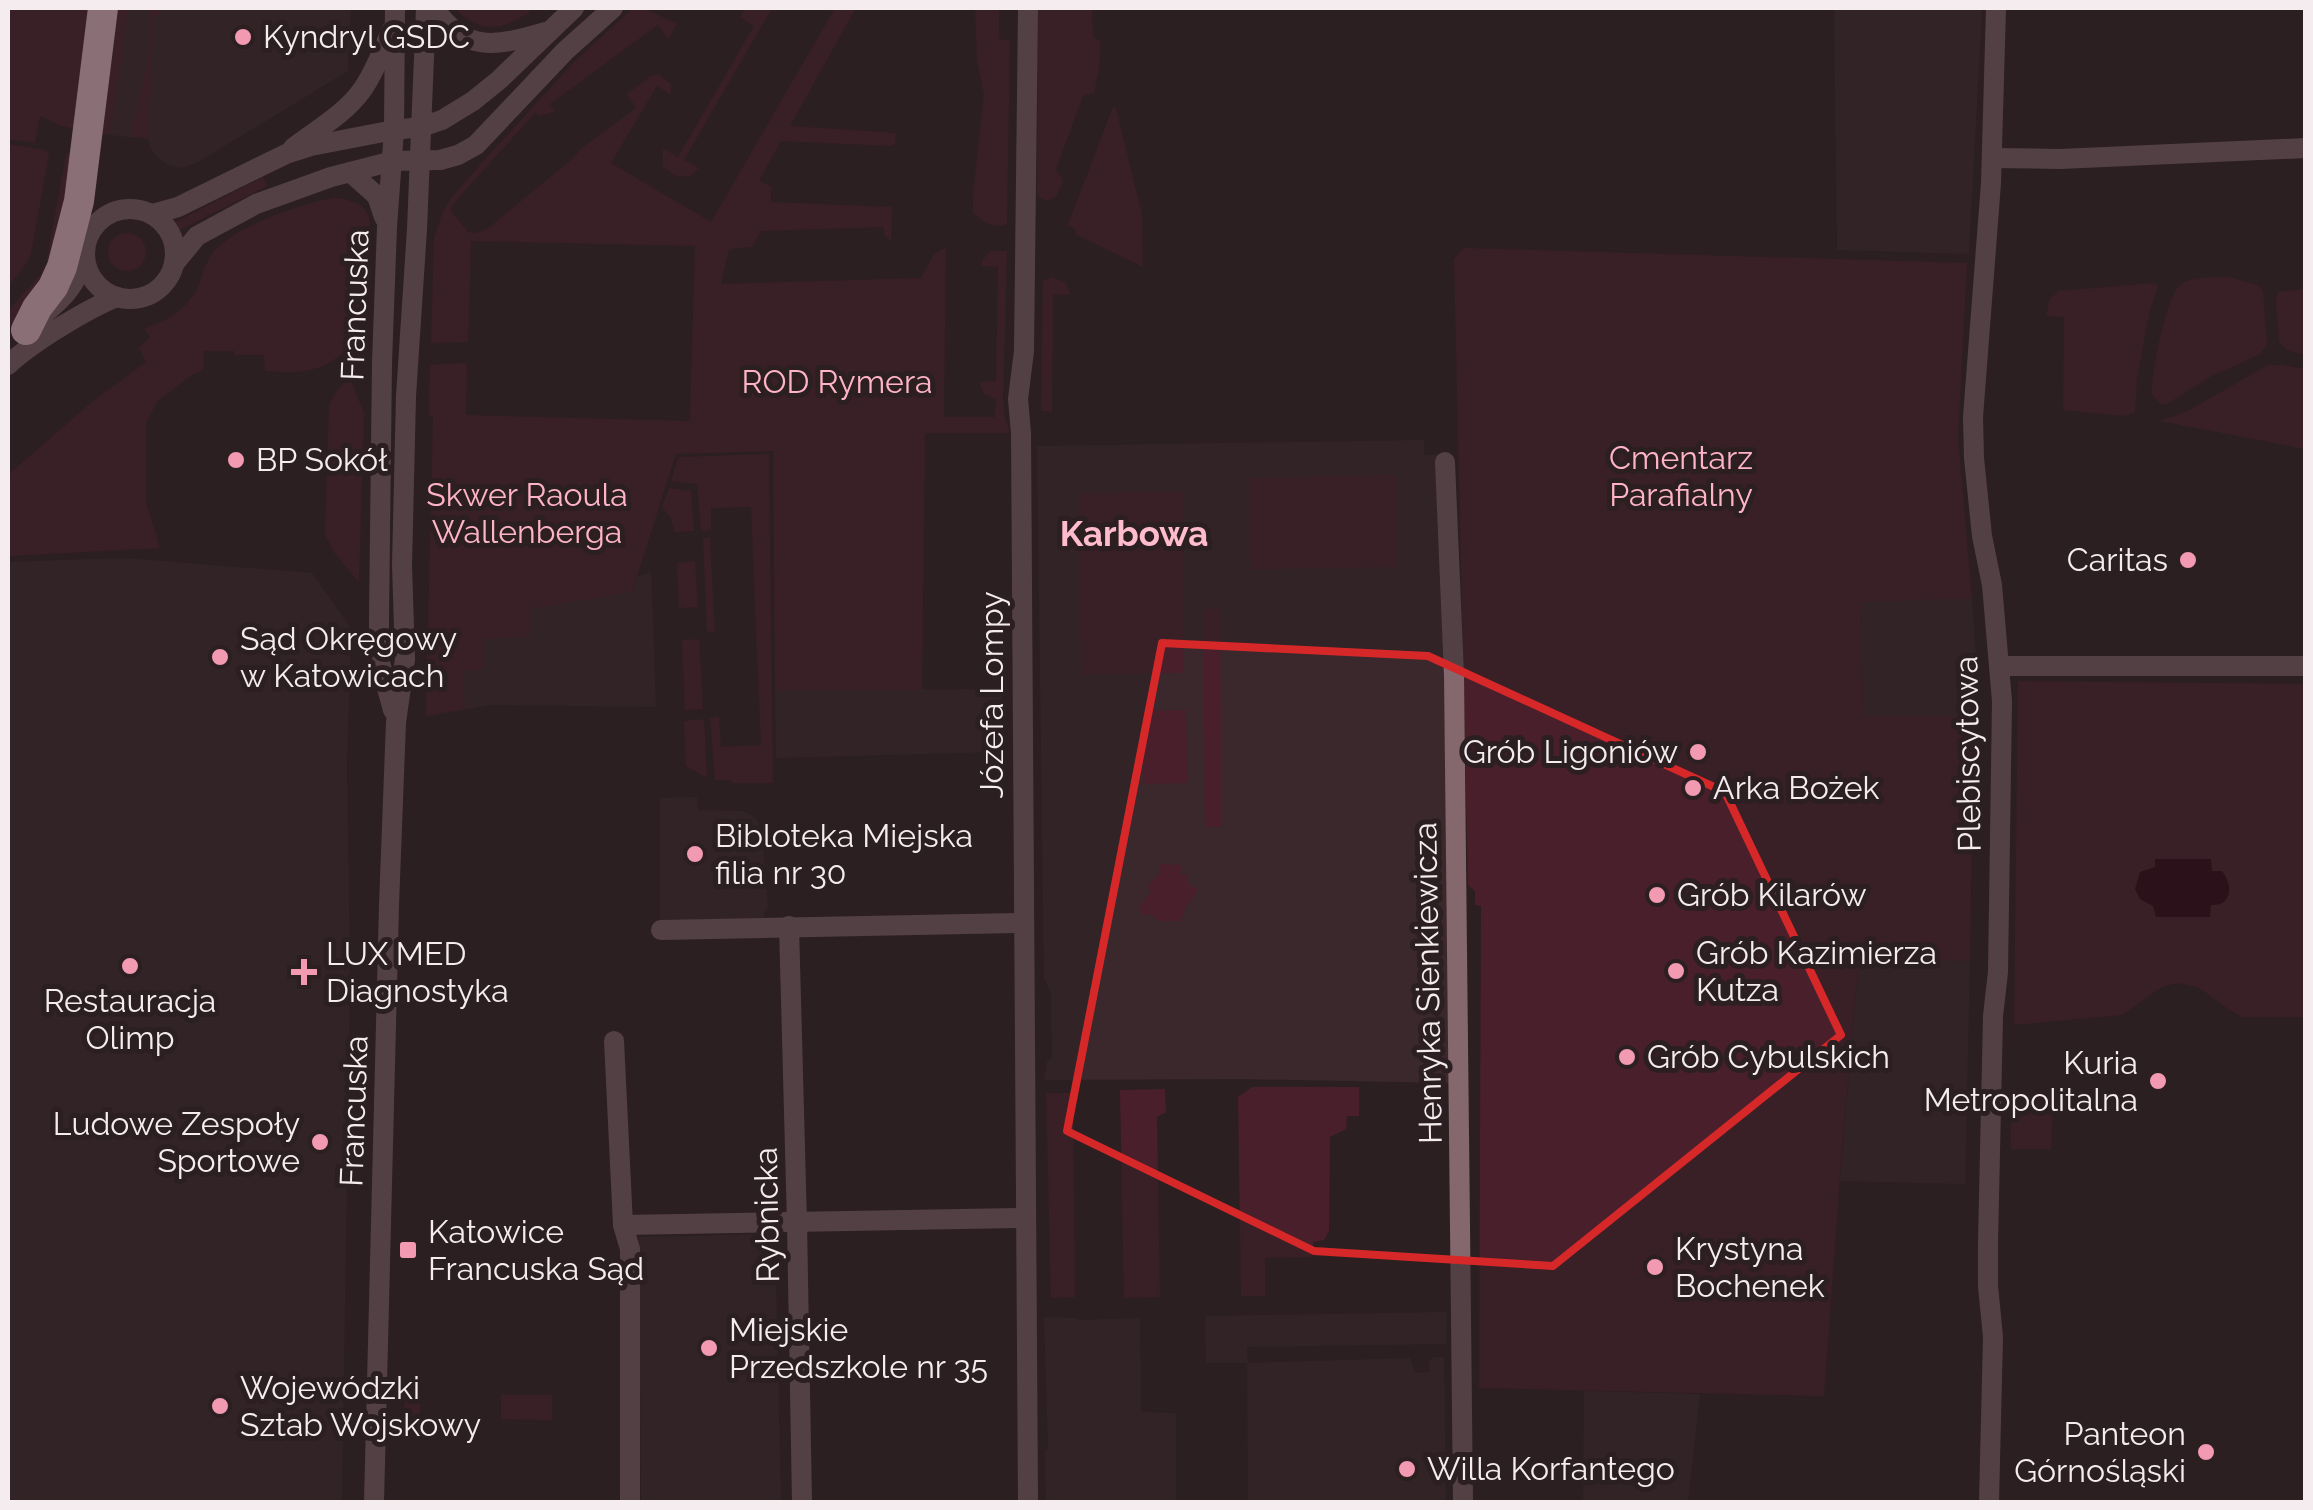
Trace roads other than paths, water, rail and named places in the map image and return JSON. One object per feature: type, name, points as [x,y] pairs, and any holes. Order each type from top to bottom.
[{"type":"highway","points":[[16,351],[62,267],[79,201],[103,8]]},
{"type":"street","name":"Francuska","points":[[374,1502],[389,905],[396,722],[405,659],[402,565],[406,396],[426,8]]},
{"type":"street","points":[[434,8],[446,25],[477,43],[514,41],[547,32]]},
{"type":"street","points":[[153,214],[178,207],[286,154],[442,120],[499,80],[574,8]]},
{"type":"street","points":[[16,351],[104,302],[148,296],[166,282],[184,249],[212,226],[256,204],[350,172],[392,161],[440,160],[476,145],[565,51],[613,8]]},
{"type":"street","name":"Józefa Lompy","points":[[1028,8],[1024,351],[1018,400],[1028,1502]]},
{"type":"street","name":"Plebiscytowa","points":[[1988,1502],[1993,1336],[1988,1258],[2002,715],[1972,417],[1992,158],[1996,8]]},
{"type":"street","points":[[286,154],[361,92],[395,14]]},
{"type":"street","name":"Francuska","points":[[395,14],[394,130],[382,362],[379,658],[396,722]]},
{"type":"street","points":[[1992,158],[2060,159],[2306,148]]},
{"type":"street","points":[[350,172],[377,196],[388,227]]},
{"type":"street","points":[[16,351],[65,297],[78,277],[90,232],[108,214],[129,208],[153,214],[172,236],[174,264]]},
{"type":"street","points":[[84,257],[98,287],[117,298]]},
{"type":"street","name":"Henryka Sienkiewicza","points":[[1446,462],[1455,733],[1464,1502]]},
{"type":"street","points":[[2000,666],[2306,666]]},
{"type":"street","points":[[661,930],[1024,923]]},
{"type":"street","name":"Rybnicka","points":[[789,926],[802,1502]]},
{"type":"street","points":[[614,1041],[622,1225],[630,1249],[630,1502]]},
{"type":"street","points":[[622,1225],[1025,1218]]},
{"type":"place","name":"Kyndryl GSDC","points":[[243,37]]},
{"type":"place","name":"BP Sokół","points":[[236,460]]},
{"type":"place","name":"Caritas","points":[[2188,560]]},
{"type":"place","name":"Sąd Okręgowy w Katowicach","points":[[220,657]]},
{"type":"place","name":"Grób Ligoniów","points":[[1698,752]]},
{"type":"place","name":"Arka Bożek","points":[[1693,788]]},
{"type":"place","name":"Bibloteka Miejska filia nr 30","points":[[695,854]]},
{"type":"place","name":"Grób Kilarów","points":[[1657,895]]},
{"type":"place","name":"Restauracja Olimp","points":[[130,966]]},
{"type":"place","name":"Grób Kazimierza Kutza","points":[[1676,971]]},
{"type":"place","name":"LUX MED Diagnostyka","points":[[304,972]]},
{"type":"place","name":"Grób Cybulskich","points":[[1627,1057]]},
{"type":"place","name":"Kuria Metropolitalna","points":[[2158,1081]]},
{"type":"place","name":"Ludowe Zespoły Sportowe","points":[[320,1142]]},
{"type":"place","name":"Katowice Francuska Sąd","points":[[408,1250]]},
{"type":"place","name":"Krystyna Bochenek","points":[[1655,1267]]},
{"type":"place","name":"Miejskie Przedszkole nr 35","points":[[709,1348]]},
{"type":"place","name":"Wojewódzki Sztab Wojskowy","points":[[220,1406]]},
{"type":"place","name":"Panteon Górnośląski","points":[[2206,1452]]},
{"type":"place","name":"Willa Korfantego","points":[[1407,1469]]},
{"type":"district","name":"Karbowa","points":[[1134,534]]},
{"type":"park label","name":"ROD Rymera","points":[[837,382]]},
{"type":"park label","name":"Cmentarz Parafialny","points":[[1681,476]]},
{"type":"park label","name":"Skwer Raoula Wallenberga","points":[[527,514]]}]
